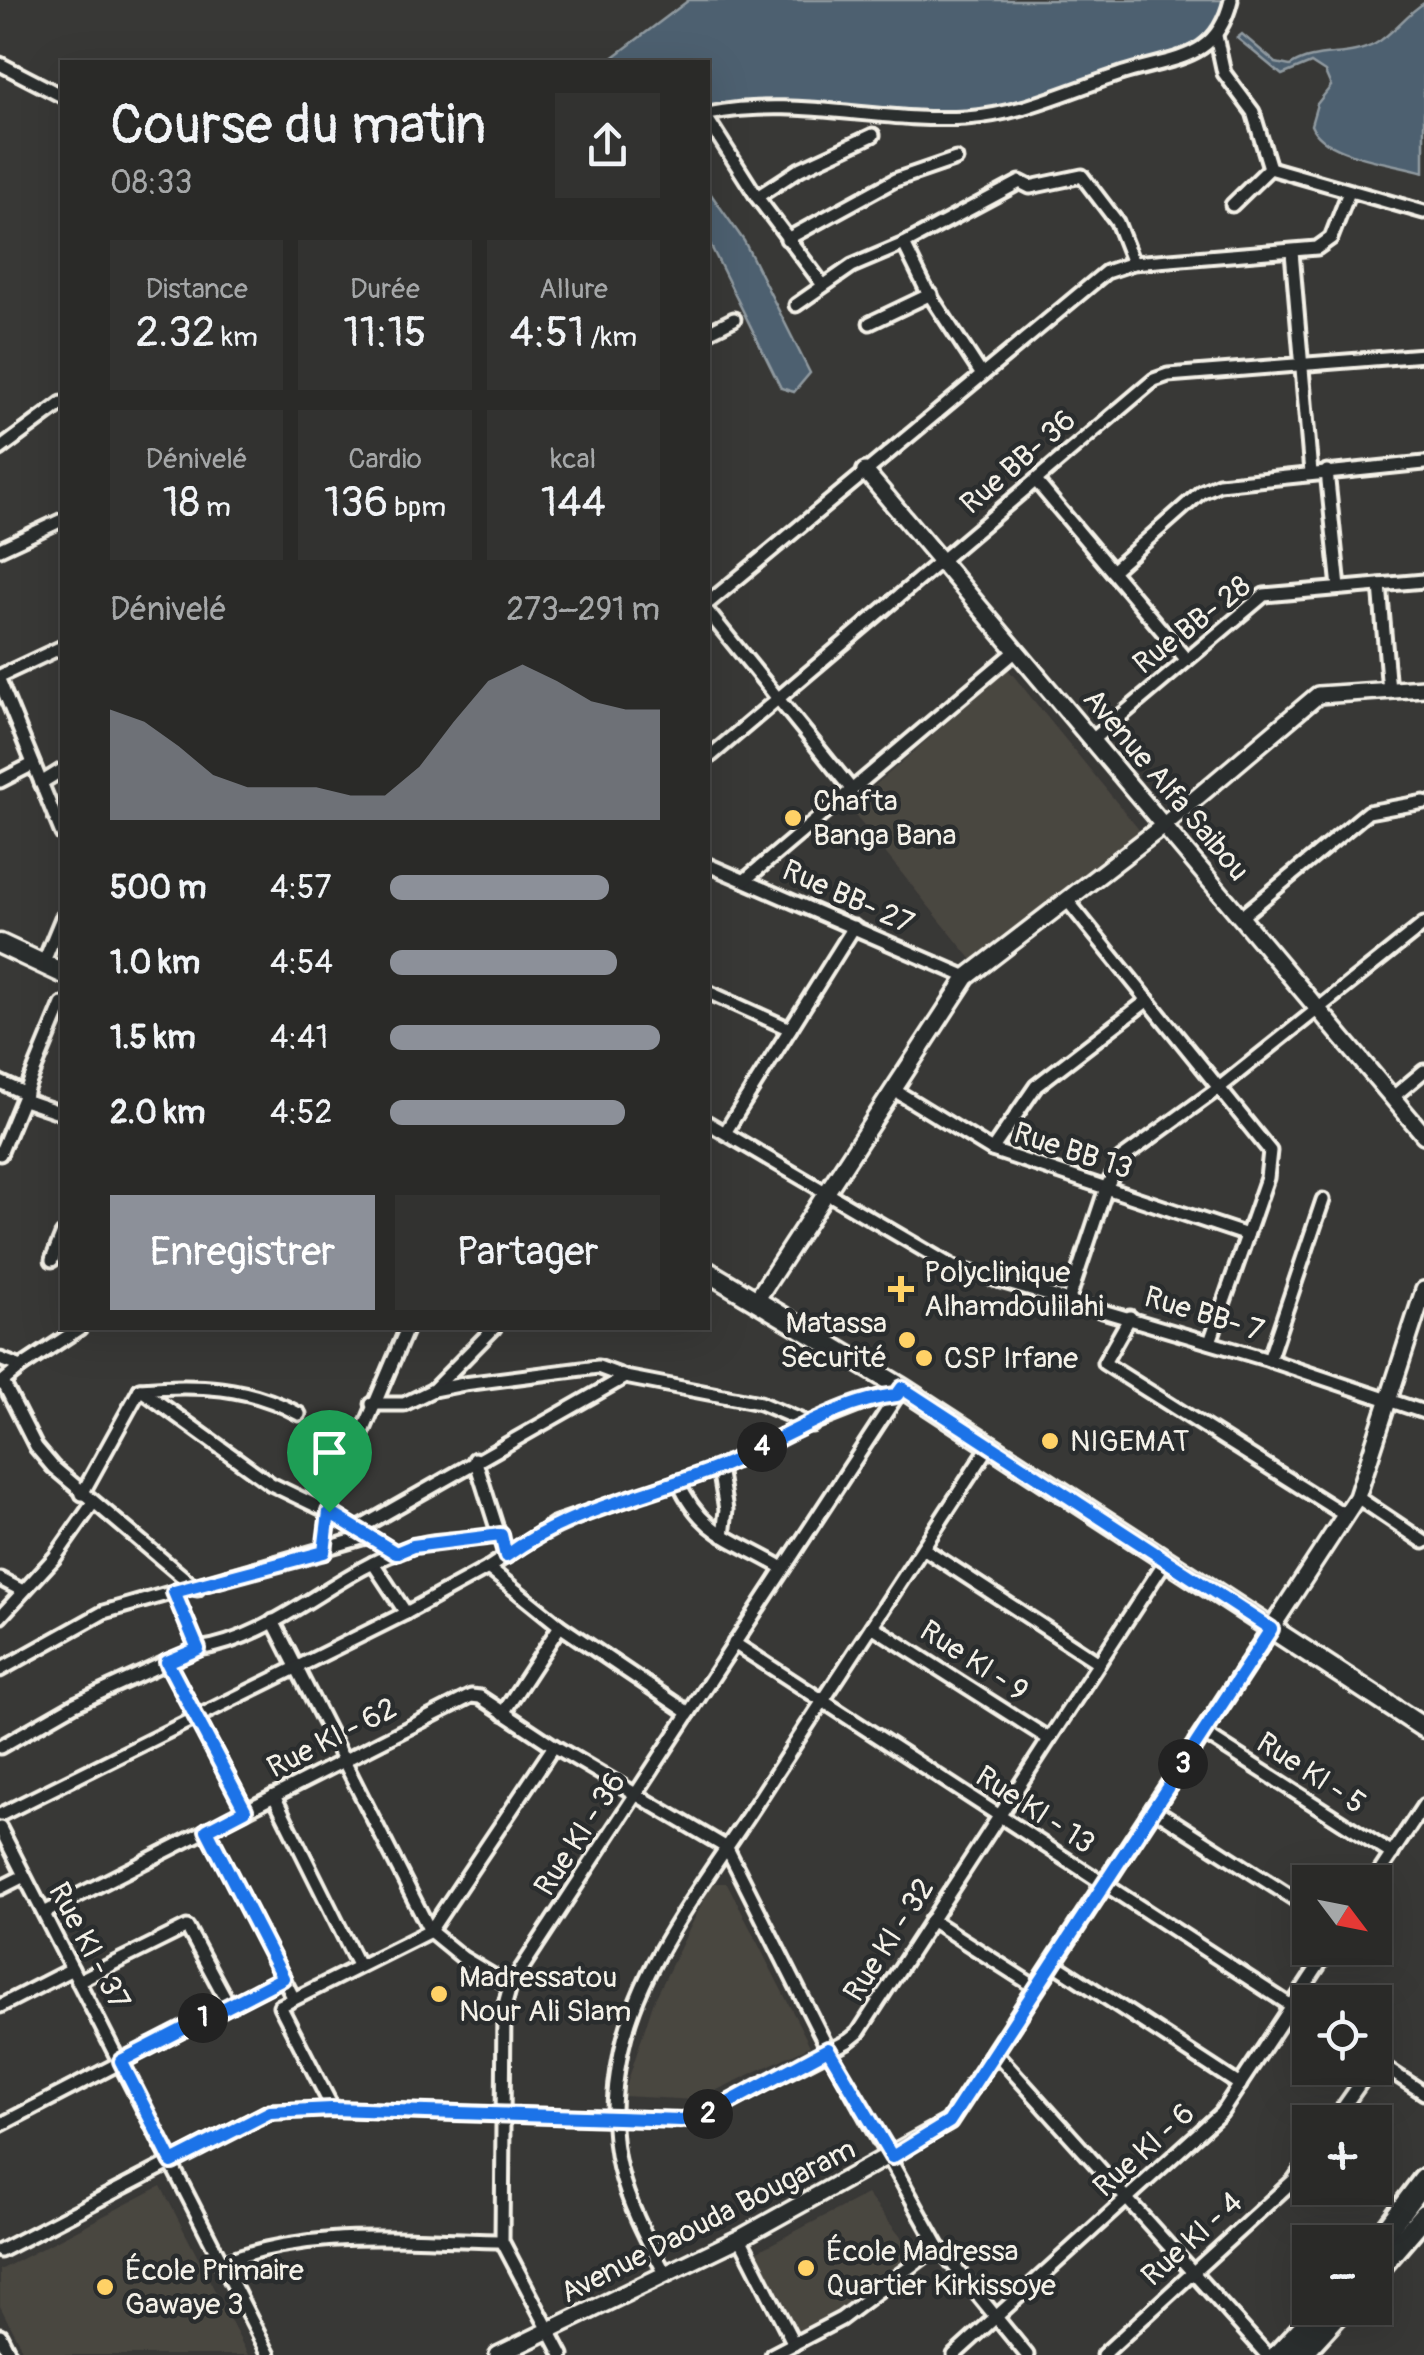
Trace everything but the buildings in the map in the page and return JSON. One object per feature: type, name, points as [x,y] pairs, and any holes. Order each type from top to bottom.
[{"type":"highway","points":[[1390,2225],[1424,2180]]},
{"type":"highway","points":[[1392,2252],[1424,2214]]},
{"type":"highway","points":[[1278,2355],[1306,2325]]},
{"type":"highway","points":[[1300,2355],[1327,2325]]},
{"type":"main road","points":[[0,944],[60,972]]},
{"type":"main road","points":[[710,1273],[758,1298],[899,1391],[990,1445],[1424,1728]]},
{"type":"street","points":[[710,117],[811,106],[888,117],[980,117],[1039,103],[1090,82],[1196,52],[1216,36],[1231,0]]},
{"type":"street","points":[[1216,36],[1224,73],[1254,112],[1270,168]]},
{"type":"street","points":[[0,64],[60,95]]},
{"type":"street","points":[[710,120],[756,197],[823,285]]},
{"type":"street","points":[[756,197],[800,169],[873,135]]},
{"type":"street","points":[[787,238],[895,180],[956,159]]},
{"type":"street","points":[[1270,168],[1424,212]]},
{"type":"street","points":[[1232,205],[1270,168]]},
{"type":"street","points":[[796,305],[852,266],[904,244],[1013,183],[1030,187],[1081,175],[1117,222],[1133,263]]},
{"type":"street","points":[[710,601],[1095,280],[1133,263],[1292,252],[1326,244],[1349,192]]},
{"type":"street","points":[[904,244],[982,374]]},
{"type":"street","points":[[1292,252],[1311,473]]},
{"type":"street","points":[[870,323],[931,294]]},
{"type":"street","points":[[710,331],[734,318]]},
{"type":"street","name":"Rue BB- 36","points":[[710,756],[1154,380],[1168,375],[1424,356]]},
{"type":"street","points":[[0,449],[60,404]]},
{"type":"street","points":[[1112,571],[1210,488],[1311,473],[1424,463]]},
{"type":"street","name":"Avenue Alfa Saibou","points":[[866,471],[1424,1135]]},
{"type":"street","points":[[1327,472],[1340,588]]},
{"type":"street","points":[[1036,481],[1185,658]]},
{"type":"street","points":[[0,549],[60,521]]},
{"type":"street","name":"Rue BB- 28","points":[[1092,741],[1185,658],[1264,595],[1424,581]]},
{"type":"street","points":[[1380,584],[1389,691]]},
{"type":"street","points":[[710,614],[852,790]]},
{"type":"street","points":[[60,649],[0,679],[60,829]]},
{"type":"street","points":[[745,880],[1016,651]]},
{"type":"street","points":[[758,1298],[966,978],[1163,826],[1318,695],[1424,688]]},
{"type":"street","points":[[0,781],[32,764]]},
{"type":"street","points":[[41,783],[60,771]]},
{"type":"street","points":[[1241,917],[1368,812],[1424,802]]},
{"type":"street","name":"Rue BB- 27","points":[[710,866],[966,978]]},
{"type":"street","points":[[1067,900],[1270,1151],[1267,1178],[1210,1342]]},
{"type":"street","points":[[43,964],[60,923]]},
{"type":"street","points":[[1069,1298],[1106,1188],[1128,1152],[1219,1088],[1424,924]]},
{"type":"street","points":[[726,1131],[854,928]]},
{"type":"street","points":[[710,993],[790,1029]]},
{"type":"street","points":[[992,1150],[1036,1086],[1148,1000]]},
{"type":"street","points":[[0,1154],[60,1009]]},
{"type":"street","points":[[1393,1097],[1424,1071]]},
{"type":"street","points":[[0,1082],[60,1111]]},
{"type":"street","name":"Rue BB 13","points":[[894,1090],[992,1150],[1247,1234]]},
{"type":"street","name":"Rue BB- 7","points":[[710,1123],[953,1267],[1069,1298],[1424,1412]]},
{"type":"street","points":[[1270,1360],[1323,1200]]},
{"type":"street","points":[[52,1260],[60,1240]]},
{"type":"street","points":[[1271,1629],[1357,1497],[1424,1290]]},
{"type":"street","points":[[1130,1318],[1104,1363],[1345,1515]]},
{"type":"street","points":[[77,1330],[1,1383],[36,1447],[82,1494],[196,1589]]},
{"type":"street","points":[[324,1552],[329,1512],[406,1330]]},
{"type":"street","points":[[433,1390],[492,1330]]},
{"type":"street","points":[[0,1359],[21,1367]]},
{"type":"street","points":[[372,1404],[404,1404],[433,1390],[598,1367],[625,1377],[760,1403],[812,1425]]},
{"type":"street","points":[[0,1670],[104,1612],[324,1552],[364,1532],[475,1459],[625,1377]]},
{"type":"street","points":[[140,1389],[185,1386],[259,1393],[299,1414]]},
{"type":"street","points":[[82,1494],[140,1389]]},
{"type":"street","points":[[140,1389],[272,1484],[329,1512],[396,1553]]},
{"type":"street","points":[[0,1814],[406,1613],[488,1568],[556,1524],[718,1468],[899,1391]]},
{"type":"street","name":"Rue KI - 36","points":[[562,2355],[502,2241],[504,2008],[510,1986],[899,1391]]},
{"type":"street","points":[[666,2275],[619,2179],[615,2118],[620,2055],[630,2016],[653,1966],[727,1848],[990,1445]]},
{"type":"street","points":[[475,1459],[506,1556]]},
{"type":"street","points":[[718,1468],[726,1510],[723,1536]]},
{"type":"street","points":[[678,1481],[691,1511],[723,1536],[784,1568]]},
{"type":"street","points":[[1357,1497],[1424,1542]]},
{"type":"street","points":[[0,1616],[62,1548],[93,1503]]},
{"type":"street","points":[[0,1747],[75,1704],[167,1662],[198,1649],[237,1641],[372,1563],[413,1546],[501,1535]]},
{"type":"street","points":[[923,1548],[1099,1662]]},
{"type":"street","name":"Rue KI - 32","points":[[0,2250],[270,2112],[332,2109],[502,2118],[681,2120],[704,2116],[858,2033],[1166,1560]]},
{"type":"street","points":[[372,1563],[406,1613]]},
{"type":"street","points":[[488,1568],[560,1626],[689,1713]]},
{"type":"street","points":[[0,1579],[22,1590]]},
{"type":"street","points":[[174,1592],[198,1649]]},
{"type":"street","points":[[272,1621],[430,1930],[462,1958],[510,1986]]},
{"type":"street","points":[[503,1712],[560,1626]]},
{"type":"street","name":"Rue KI - 9","points":[[872,1626],[1049,1740]]},
{"type":"street","name":"Avenue Daouda Bougaram","points":[[498,2355],[740,2238],[949,2122],[1271,1629]]},
{"type":"street","name":"Rue KI - 13","points":[[734,1642],[1292,2006]]},
{"type":"street","points":[[167,1662],[245,1810]]},
{"type":"street","name":"Rue KI - 62","points":[[44,1914],[471,1696],[480,1697],[554,1746],[727,1848]]},
{"type":"street","name":"Rue KI - 5","points":[[1203,1733],[1392,1854]]},
{"type":"street","points":[[332,2109],[280,2009],[292,1997],[430,1930],[554,1746]]},
{"type":"street","points":[[274,1796],[358,1965]]},
{"type":"street","points":[[1385,1865],[1424,1805]]},
{"type":"street","points":[[1154,1809],[1292,1897]]},
{"type":"street","name":"Rue KI - 37","points":[[0,1828],[269,2355]]},
{"type":"street","points":[[207,1830],[292,1997]]},
{"type":"street","points":[[727,1848],[828,2049],[892,2157],[938,2246],[1026,2355]]},
{"type":"street","points":[[0,1888],[24,1876]]},
{"type":"street","points":[[931,1920],[1036,1988]]},
{"type":"street","points":[[0,2006],[187,1927],[229,2004]]},
{"type":"street","points":[[1053,1963],[1240,2085]]},
{"type":"street","points":[[0,2124],[283,1978]]},
{"type":"street","name":"Rue KI - 6","points":[[954,2355],[1221,2113],[1292,2006]]},
{"type":"street","points":[[995,2052],[1267,2355]]},
{"type":"street","points":[[1392,2072],[1424,2093]]},
{"type":"street","name":"Rue KI - 4","points":[[1103,2355],[1292,2182]]},
{"type":"street","points":[[740,2238],[794,2344]]},
{"type":"street","points":[[220,2264],[261,2247],[316,2239],[502,2241]]},
{"type":"street","points":[[772,2355],[867,2301],[938,2246]]},
{"type":"street","points":[[0,2335],[10,2355]]},
{"type":"shaded area","points":[[1008,669],[1140,831],[972,960],[849,808]]},
{"type":"shaded area","points":[[712,1883],[727,1883],[810,2046],[696,2100],[623,2096],[653,2003]]},
{"type":"shaded area","points":[[161,2186],[248,2355],[25,2355],[0,2306],[0,2270]]},
{"type":"shaded area","points":[[867,2194],[914,2254],[862,2296],[794,2335],[752,2254]]},
{"type":"water","points":[[689,0],[1225,0],[1219,25],[1207,39],[1041,98],[991,110],[944,112],[764,100],[710,109],[710,60],[610,60]]},
{"type":"water","points":[[1424,3],[1424,172],[1360,157],[1318,136],[1311,125],[1317,104],[1331,86],[1325,72],[1311,63],[1282,75],[1237,38],[1242,34],[1276,63],[1290,66],[1375,44]]},
{"type":"water","points":[[710,193],[744,241],[810,373],[794,392],[781,388],[710,244]]},
{"type":"place","name":"Chafta Banga Bana","points":[[793,818]]},
{"type":"place","name":"Polyclinique Alhamdoulilahi","points":[[901,1289]]},
{"type":"place","name":"Matassa Securité","points":[[907,1340]]},
{"type":"place","name":"CSP Irfane","points":[[924,1358]]},
{"type":"place","name":"NIGEMAT","points":[[1050,1441]]},
{"type":"place","name":"Madressatou Nour Ali Slam","points":[[439,1994]]},
{"type":"place","name":"École Madressa Quartier Kirkissoye","points":[[806,2268]]},
{"type":"place","name":"École Primaire Gawaye 3","points":[[105,2287]]},
{"type":"route","points":[[902,1388],[1271,1629],[949,2122],[892,2157],[828,2049],[704,2116],[681,2120],[502,2118],[332,2109],[270,2112],[172,2162],[121,2061],[283,1978],[207,1830],[245,1810],[167,1662],[198,1649],[174,1592],[324,1552],[329,1512],[396,1553],[413,1546],[501,1535],[506,1556],[556,1524],[619,1498],[718,1468],[790,1432],[879,1397],[897,1395],[902,1388]]}]
